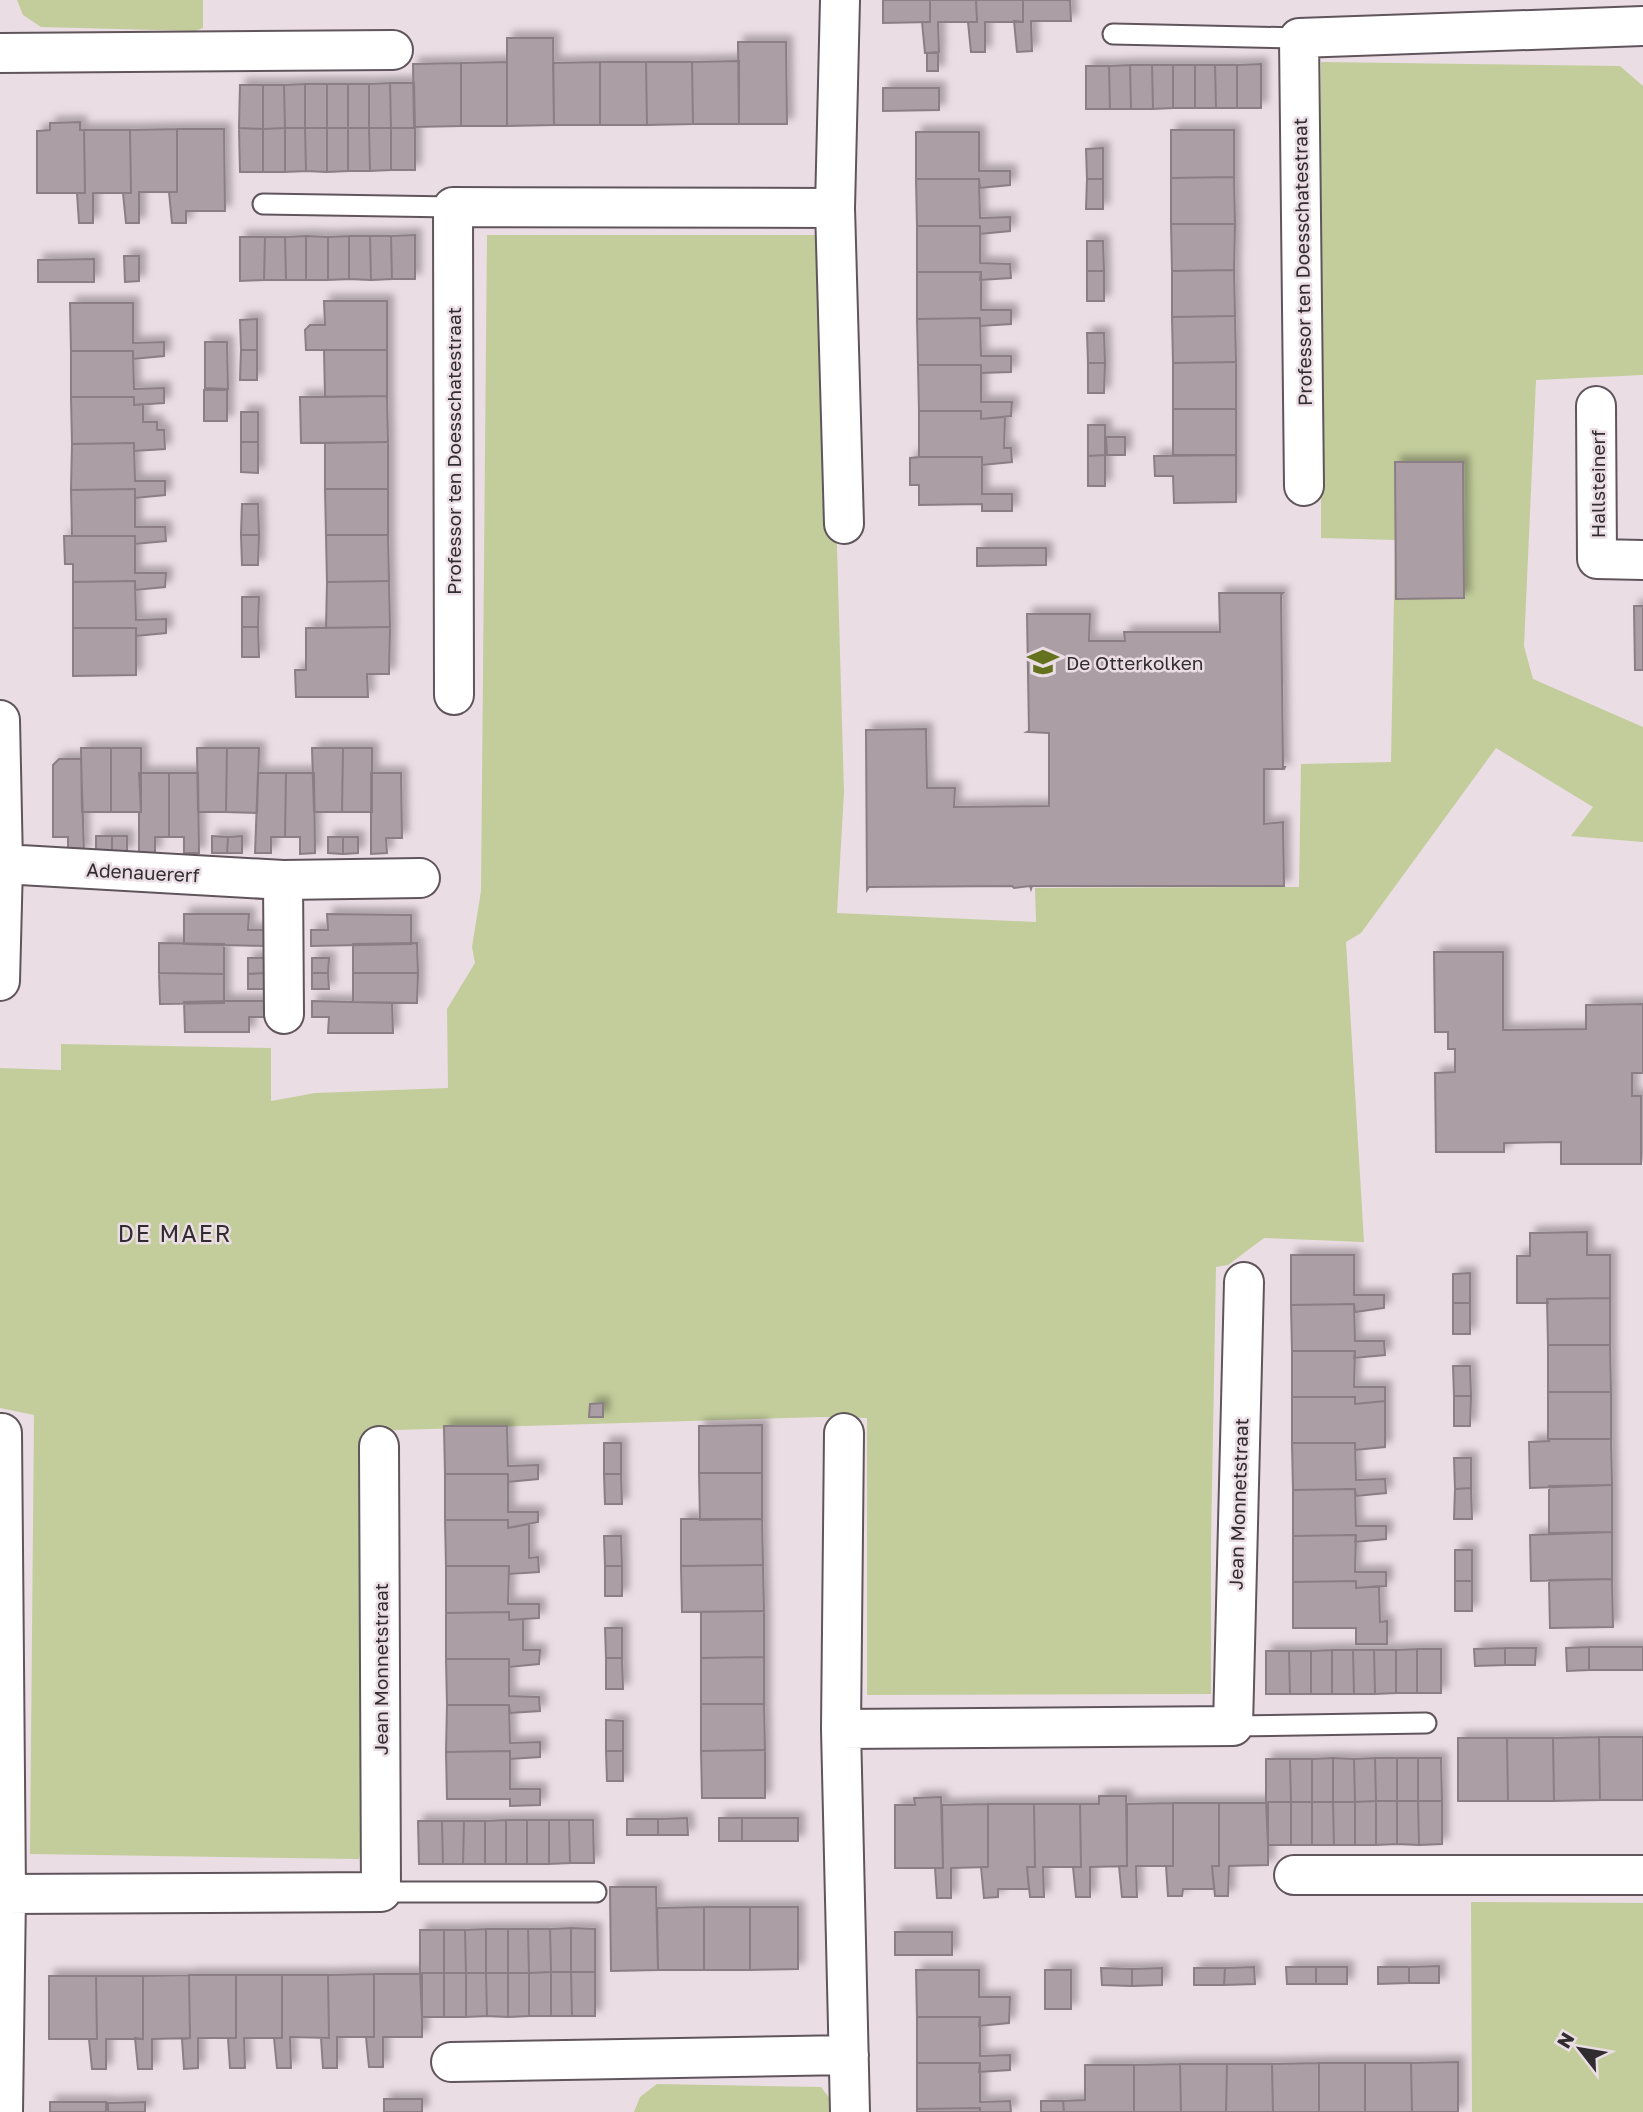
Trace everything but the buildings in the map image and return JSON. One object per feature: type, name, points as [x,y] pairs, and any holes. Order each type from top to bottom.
[{"type":"street","points":[[840,0],[835,208],[844,524]]},
{"type":"street","points":[[1299,38],[1643,26]]},
{"type":"street","name":"Professor ten Doesschatestraat","points":[[1299,38],[1304,486]]},
{"type":"street","points":[[0,53],[393,50]]},
{"type":"street","points":[[453,207],[835,208]]},
{"type":"street","name":"Professor ten Doesschatestraat","points":[[453,207],[454,695]]},
{"type":"street","name":"Hallsteinerf","points":[[1596,406],[1597,559],[1643,560]]},
{"type":"street","points":[[0,720],[3,864],[0,981]]},
{"type":"street","name":"Adenauererf","points":[[3,864],[283,880],[420,878]]},
{"type":"street","points":[[283,880],[284,1014]]},
{"type":"street","name":"Jean Monnetstraat","points":[[1233,1726],[1244,1282]]},
{"type":"street","points":[[2,1433],[6,1895],[3,2112]]},
{"type":"street","points":[[844,1433],[841,1729],[850,2112]]},
{"type":"street","name":"Jean Monnetstraat","points":[[379,1446],[381,1892]]},
{"type":"street","points":[[841,1729],[1233,1726]]},
{"type":"street","points":[[1294,1875],[1643,1875]]},
{"type":"street","points":[[6,1895],[381,1892]]},
{"type":"street","points":[[451,2062],[849,2055]]},
{"type":"lane","points":[[1113,34],[1299,38]]},
{"type":"lane","points":[[263,204],[453,207]]},
{"type":"lane","points":[[1233,1726],[1426,1723]]},
{"type":"lane","points":[[381,1892],[596,1892]]},
{"type":"green space","points":[[17,0],[203,0],[203,28],[195,31],[41,27],[23,15]]},
{"type":"green space","points":[[1321,62],[1620,66],[1643,86],[1643,375],[1536,380],[1524,646],[1533,679],[1643,727],[1643,842],[1571,836],[1593,807],[1496,748],[1361,933],[1346,942],[1364,1242],[1264,1238],[1228,1265],[1216,1267],[1211,1694],[867,1695],[867,1418],[821,1417],[365,1431],[368,1811],[359,1859],[30,1854],[34,1415],[0,1408],[0,1068],[61,1070],[61,1044],[271,1048],[271,1101],[315,1093],[448,1088],[447,1009],[475,963],[472,947],[481,891],[487,235],[828,235],[844,792],[837,913],[1036,922],[1035,888],[1299,887],[1301,764],[1391,762],[1395,540],[1321,538]]},
{"type":"green space","points":[[1471,1902],[1643,1903],[1643,2112],[1472,2112]]},
{"type":"green space","points":[[657,2084],[821,2087],[834,2104],[835,2112],[634,2112],[640,2097]]},
{"type":"place","name":"De Otterkolken","points":[[1043,662]]},
{"type":"district","name":"DE MAER","points":[[175,1233]]}]
